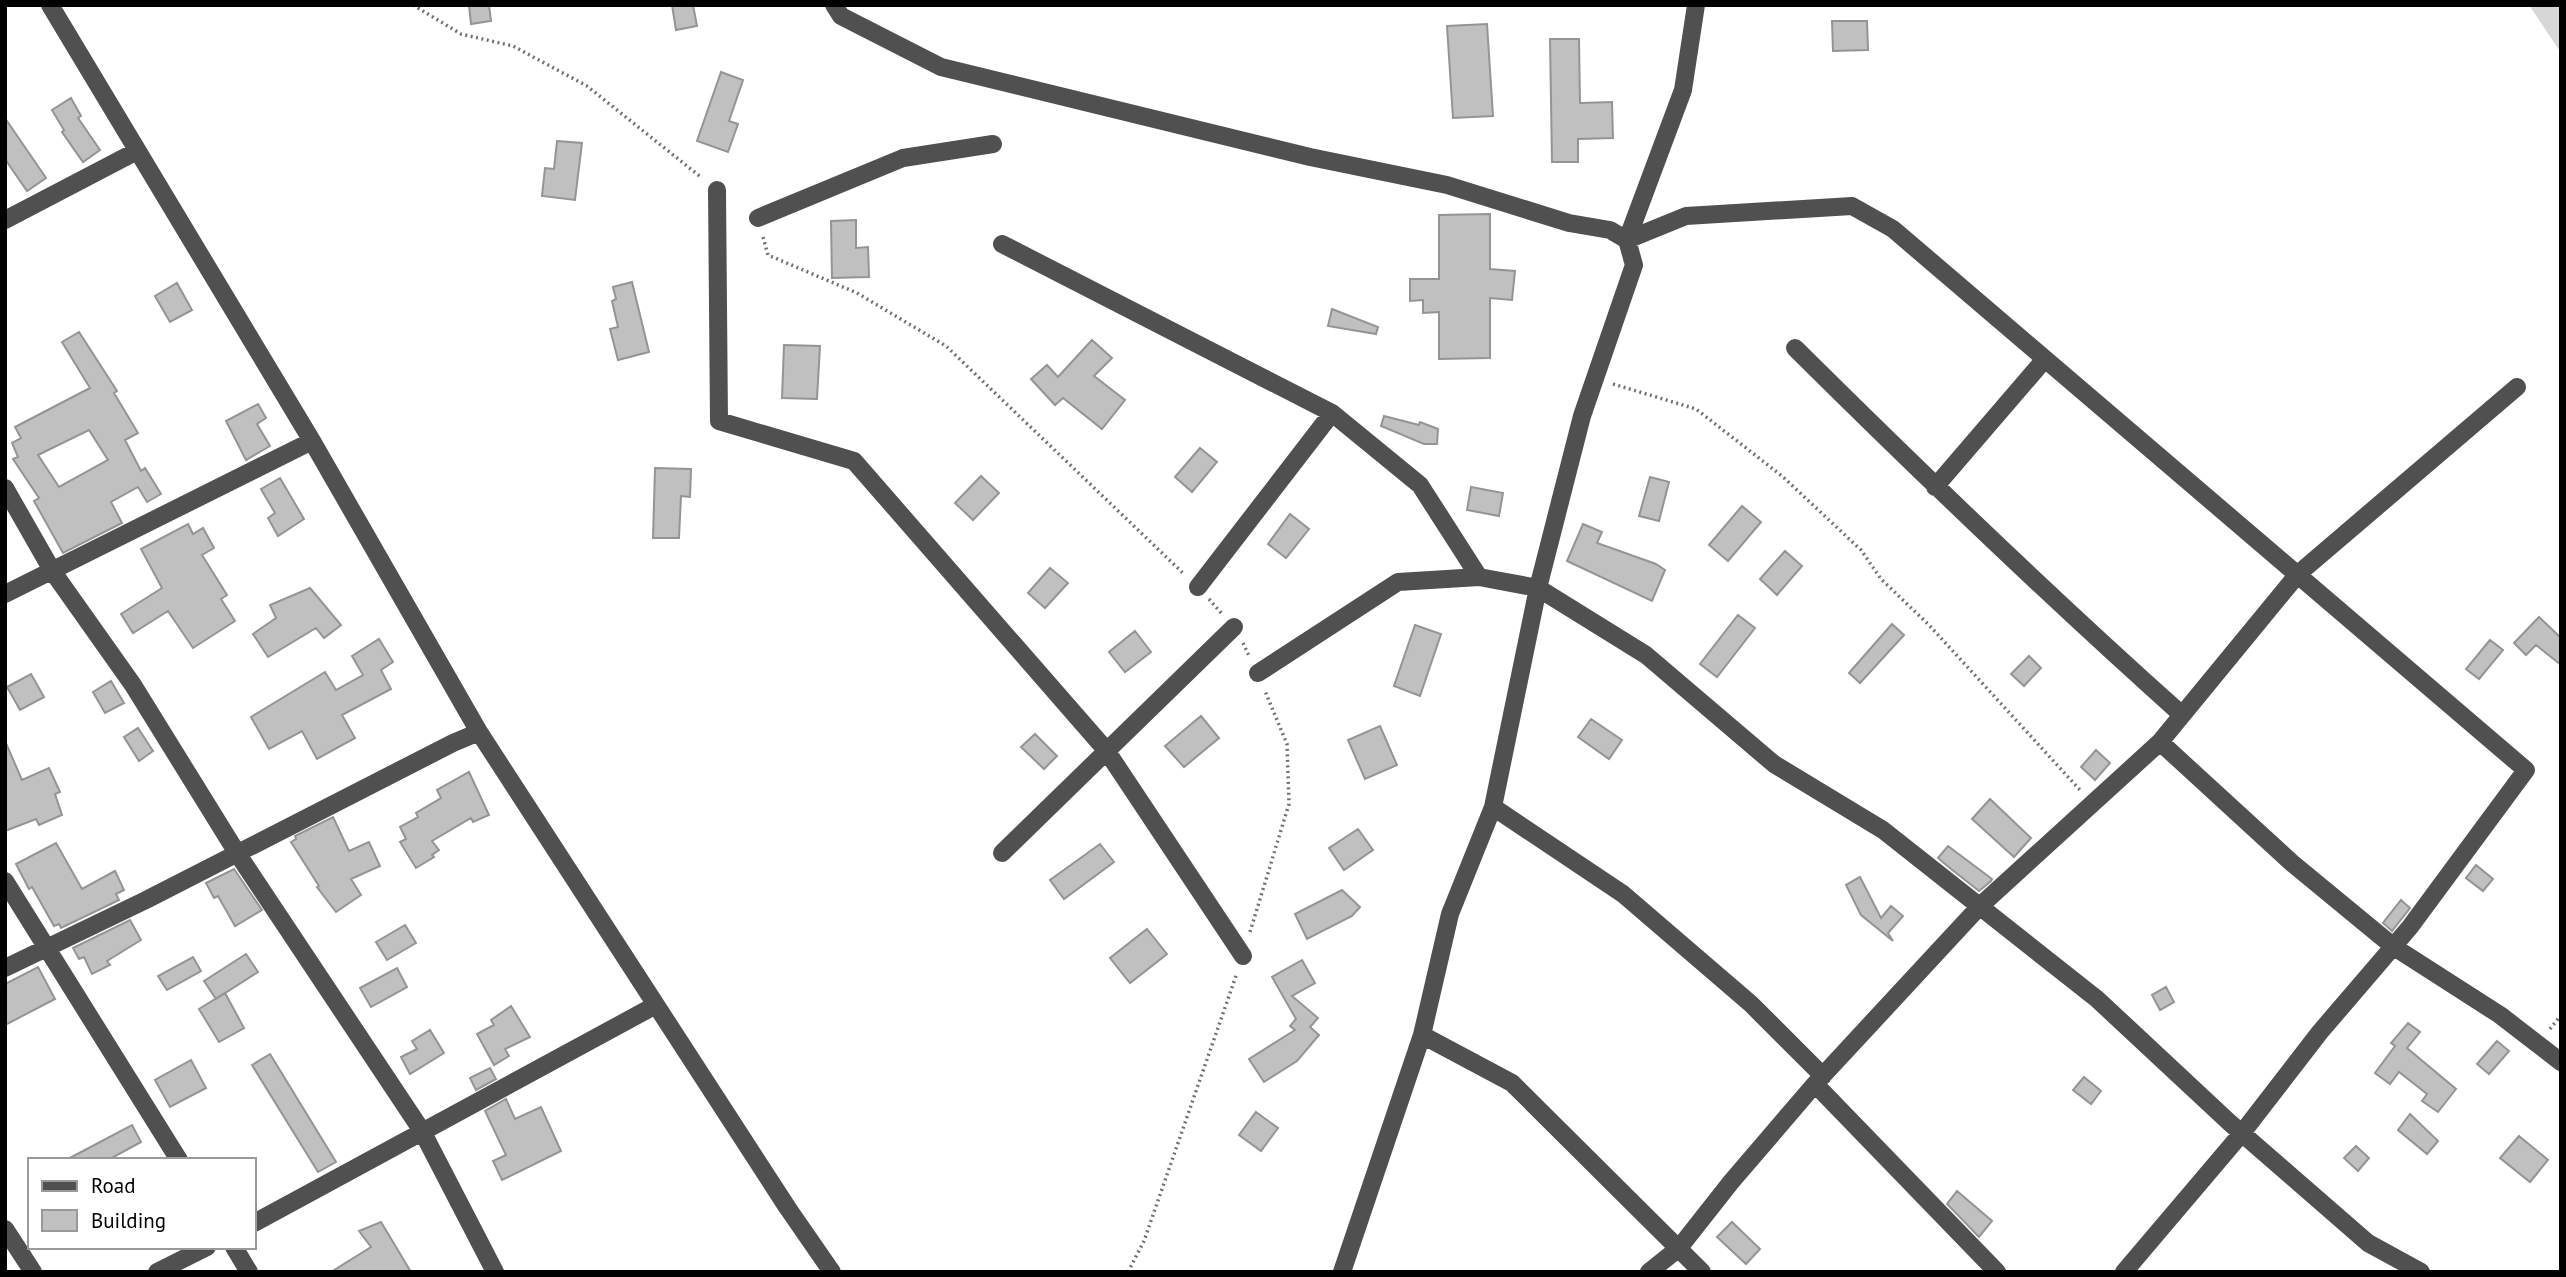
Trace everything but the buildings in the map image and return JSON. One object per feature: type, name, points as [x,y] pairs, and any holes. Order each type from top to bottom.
[{"type":"street","points":[[50,5],[312,441],[479,732],[787,1207],[832,1272]]},
{"type":"street","points":[[834,5],[841,16],[941,67],[1310,157],[1447,185],[1569,223],[1610,230],[1627,240]]},
{"type":"street","points":[[1342,1272],[1422,1035],[1450,914],[1493,807],[1538,588],[1582,416],[1634,265],[1627,240],[1683,90],[1696,5]]},
{"type":"street","points":[[758,218],[903,159],[993,144]]},
{"type":"street","points":[[5,220],[137,151]]},
{"type":"street","points":[[717,190],[719,421],[854,461],[1106,750],[1242,956]]},
{"type":"street","points":[[1627,240],[1686,216],[1852,206],[1893,229],[2526,770],[2394,947],[2320,1032],[2242,1133],[2124,1272]]},
{"type":"street","points":[[1002,244],[1332,413],[1420,485],[1479,577]]},
{"type":"street","points":[[1796,348],[1935,487],[2079,624],[2181,714]]},
{"type":"street","points":[[1935,487],[2045,359]]},
{"type":"street","points":[[1649,1272],[1679,1248],[1731,1182],[1819,1080],[1980,906],[2161,742],[2181,714],[2298,574],[2517,387]]},
{"type":"street","points":[[1198,587],[1332,413]]},
{"type":"street","points":[[5,594],[312,441]]},
{"type":"street","points":[[5,488],[53,572],[133,685],[237,853],[422,1131],[495,1272]]},
{"type":"street","points":[[1258,673],[1398,582],[1479,577],[1538,588],[1646,655],[1774,764],[1883,830],[2097,999],[2242,1133],[2368,1243],[2421,1272]]},
{"type":"street","points":[[1002,853],[1234,627]]},
{"type":"street","points":[[5,968],[479,732]]},
{"type":"street","points":[[2161,742],[2292,863],[2394,947],[2500,1015],[2561,1062]]},
{"type":"street","points":[[1493,807],[1623,894],[1751,1004],[1997,1272]]},
{"type":"street","points":[[5,881],[178,1158]]},
{"type":"street","points":[[256,1222],[656,1005]]},
{"type":"street","points":[[1422,1035],[1512,1083],[1702,1272]]},
{"type":"street","points":[[5,1228],[33,1272]]},
{"type":"street","points":[[157,1272],[203,1249]]},
{"type":"street","points":[[235,1249],[249,1272]]},
{"type":"path","points":[[412,5],[461,34],[513,46],[587,86],[717,190]]},
{"type":"path","points":[[758,218],[768,255],[857,293],[946,346],[1198,587],[1234,627],[1258,673],[1287,744],[1289,804],[1242,956],[1144,1241],[1128,1272]]},
{"type":"path","points":[[1595,378],[1696,409],[1782,476],[1861,550],[1881,579],[1929,625],[2092,804]]},
{"type":"shaded area","points":[[2529,5],[2561,5],[2561,53]]}]
